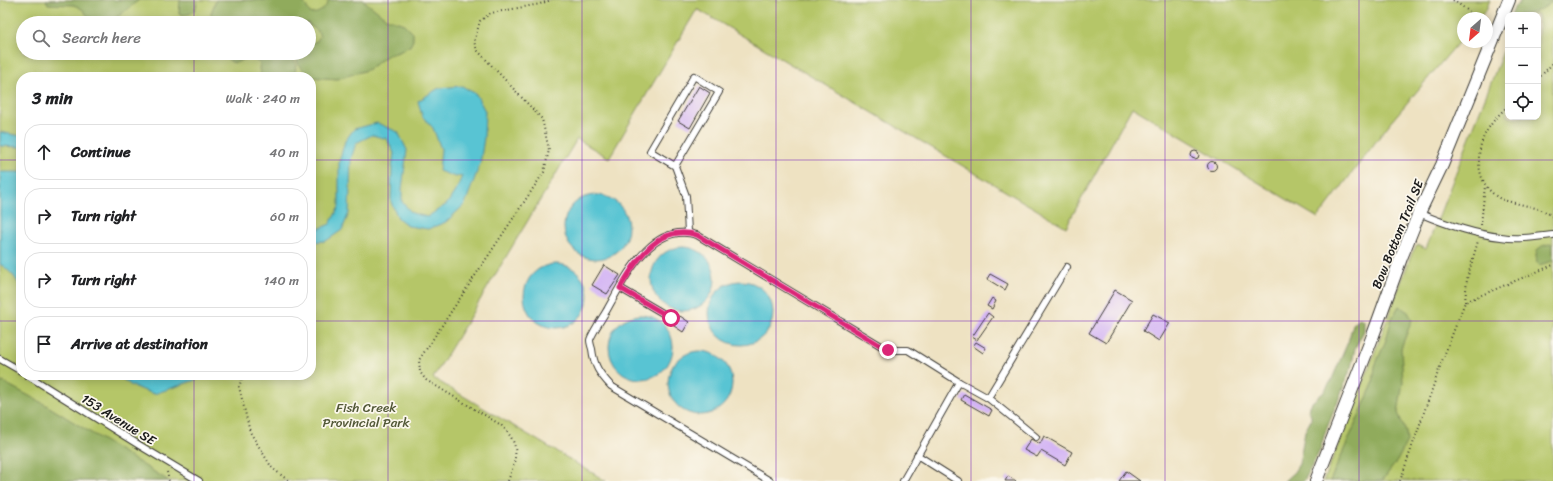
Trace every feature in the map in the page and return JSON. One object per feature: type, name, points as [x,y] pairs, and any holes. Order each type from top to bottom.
[{"type":"street","name":"Bow Bottom Trail SE","points":[[1316,481],[1340,421],[1398,264],[1442,165],[1509,0]]},
{"type":"lane","points":[[676,166],[719,92],[694,76],[650,151],[676,166],[686,196],[688,232]]},
{"type":"lane","points":[[1419,214],[1451,227],[1502,238],[1553,235]]},
{"type":"lane","points":[[770,481],[610,386],[597,370],[592,356],[590,339],[641,255],[651,245],[670,236],[688,232],[697,235],[888,350],[908,350],[959,382],[988,398],[1036,437]]},
{"type":"lane","points":[[988,398],[1067,266]]},
{"type":"lane","points":[[620,288],[671,318]]},
{"type":"lane","points":[[0,359],[16,368]]},
{"type":"lane","name":"153 Avenue SE","points":[[35,380],[199,481]]},
{"type":"lane","points":[[903,481],[959,382]]},
{"type":"lane","points":[[917,456],[958,481]]},
{"type":"path","points":[[508,481],[515,462],[515,445],[510,434],[501,425],[426,380],[420,372],[419,360],[544,172],[550,150],[542,119],[477,50],[474,42],[480,21],[491,13],[540,4],[551,0]]},
{"type":"path","points":[[1453,0],[1469,12]]},
{"type":"path","points":[[1541,76],[1553,63]]},
{"type":"path","points":[[1505,109],[1494,120],[1483,137],[1479,153],[1479,166],[1485,185],[1491,193],[1499,198],[1543,211],[1553,217]]},
{"type":"path","points":[[1480,227],[1485,185]]},
{"type":"path","points":[[1400,481],[1408,463],[1442,361],[1465,302],[1467,279],[1478,241]]},
{"type":"path","points":[[1465,302],[1553,265]]},
{"type":"path","points":[[241,380],[239,387],[250,432],[272,468],[289,481]]},
{"type":"green space","name":"Fish Creek Provincial Park","points":[[0,0],[1490,0],[1484,12],[1457,12],[1457,44],[1390,123],[1318,218],[1132,107],[1066,227],[697,9],[609,158],[577,139],[433,378],[606,481],[0,481]]},
{"type":"green space","points":[[46,0],[139,0],[118,16],[88,16],[82,9],[74,5],[48,4]]},
{"type":"green space","points":[[180,0],[197,0],[194,11],[186,15],[179,13]]},
{"type":"green space","points":[[216,0],[302,0],[311,14],[322,10],[329,0],[363,0],[386,18],[404,24],[413,33],[413,40],[410,46],[399,52],[388,55],[367,70],[337,79],[316,78],[316,72],[305,72],[297,62],[297,60],[316,60],[316,41],[320,36],[316,29],[316,16],[211,16]]},
{"type":"green space","points":[[1520,0],[1553,0],[1543,8],[1533,12],[1512,12],[1515,6],[1520,3]]},
{"type":"green space","points":[[1553,0],[1553,481],[1323,481],[1359,394],[1412,253],[1417,245],[1426,249],[1505,47],[1505,120],[1541,120],[1541,12],[1525,12]]},
{"type":"green space","points":[[229,60],[243,60],[238,62]]},
{"type":"green space","points":[[255,60],[294,60],[296,65],[295,72],[260,72],[260,63]]},
{"type":"green space","points":[[1553,244],[1553,261],[1539,265],[1537,263],[1536,256],[1537,250],[1542,246]]},
{"type":"green space","points":[[1399,306],[1408,312],[1412,320],[1401,348],[1403,382],[1398,413],[1406,432],[1407,442],[1397,461],[1382,481],[1330,481],[1373,384],[1375,366],[1386,340],[1392,318]]},
{"type":"green space","points":[[1359,318],[1364,320],[1364,331],[1355,348],[1351,368],[1325,433],[1320,450],[1304,481],[1284,481],[1294,472],[1299,464],[1305,431],[1311,420],[1309,411],[1310,406],[1312,402],[1323,393],[1331,381],[1348,342],[1353,324]]},
{"type":"green space","points":[[3,382],[46,405],[169,481],[0,481],[0,383]]},
{"type":"water","points":[[462,86],[476,94],[485,111],[484,138],[480,164],[465,204],[446,222],[428,229],[408,226],[398,218],[391,202],[394,153],[387,139],[372,135],[356,143],[351,159],[349,213],[342,230],[326,241],[316,242],[316,230],[330,224],[339,207],[339,162],[345,141],[354,129],[377,123],[398,132],[407,150],[402,189],[402,202],[412,213],[427,217],[447,204],[457,188],[462,176],[455,177],[439,171],[441,149],[433,128],[422,116],[418,101],[439,88]]},
{"type":"water","points":[[0,132],[16,135],[16,147],[0,146]]},
{"type":"water","points":[[0,172],[16,172],[16,280],[0,264]]},
{"type":"water","points":[[596,195],[614,201],[622,209],[628,227],[622,245],[614,253],[596,259],[578,253],[570,245],[564,227],[570,209],[578,201]]},
{"type":"water","points":[[683,247],[701,253],[709,261],[715,279],[709,297],[701,305],[683,311],[665,305],[657,297],[651,279],[657,261],[665,253]]},
{"type":"water","points":[[556,264],[574,270],[582,278],[588,296],[582,314],[574,322],[556,328],[538,322],[530,314],[524,296],[530,278],[538,270]]},
{"type":"water","points":[[741,281],[759,287],[767,295],[773,313],[767,331],[759,339],[741,345],[723,339],[715,331],[709,313],[715,295],[723,287]]},
{"type":"water","points":[[641,315],[659,321],[667,329],[673,347],[667,365],[659,373],[641,379],[623,373],[615,365],[609,347],[615,329],[623,321]]},
{"type":"water","points":[[700,351],[718,357],[726,365],[732,383],[726,401],[718,409],[700,415],[682,409],[674,401],[668,383],[674,365],[682,357]]},
{"type":"water","points":[[124,380],[195,380],[154,394],[132,386]]},
{"type":"building","points":[[699,86],[710,93],[690,128],[678,121]]},
{"type":"building","points":[[1193,151],[1197,151],[1199,155],[1197,159],[1193,159],[1191,157],[1191,153]]},
{"type":"building","points":[[1210,162],[1214,162],[1216,166],[1214,170],[1210,170],[1208,168],[1208,164]]},
{"type":"building","points":[[604,265],[620,275],[607,294],[592,285]]},
{"type":"building","points":[[990,274],[1008,284],[1005,290],[987,279]]},
{"type":"building","points":[[1115,290],[1132,300],[1106,343],[1089,333]]},
{"type":"building","points":[[992,298],[996,301],[992,309],[987,306]]},
{"type":"building","points":[[988,313],[993,317],[977,340],[972,337]]},
{"type":"building","points":[[1153,314],[1170,323],[1159,341],[1143,331]]},
{"type":"building","points":[[680,316],[689,322],[683,332],[674,326]]},
{"type":"building","points":[[976,342],[986,348],[983,353],[973,346]]},
{"type":"building","points":[[964,394],[992,410],[989,416],[961,400]]},
{"type":"building","points":[[1044,436],[1072,452],[1065,465],[1041,451],[1037,457],[1024,450],[1031,439],[1040,444]]},
{"type":"building","points":[[1126,471],[1140,481],[1119,481]]},
{"type":"building","points":[[1008,476],[1013,479],[1016,481],[1005,481]]},
{"type":"route","points":[[671,318],[620,288],[641,255],[651,245],[661,239],[679,233],[688,232],[697,235],[888,350]]}]
